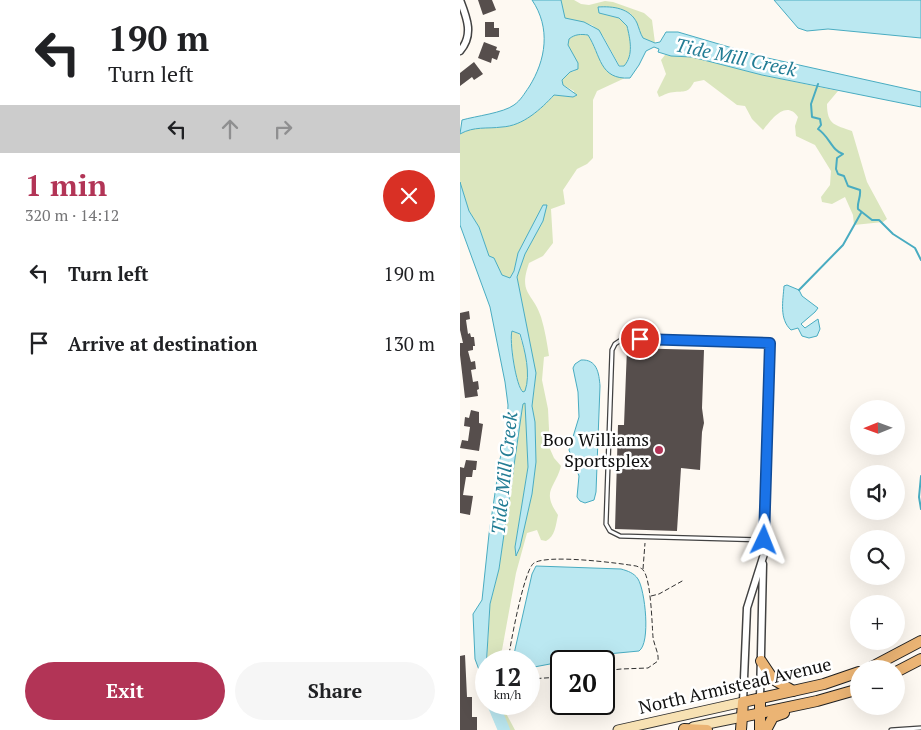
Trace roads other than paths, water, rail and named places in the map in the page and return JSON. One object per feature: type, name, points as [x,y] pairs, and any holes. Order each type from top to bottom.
[{"type":"main road","points":[[886,660],[917,644]]},
{"type":"main road","points":[[905,668],[921,660]]},
{"type":"main road","points":[[761,661],[773,679],[793,691]]},
{"type":"main road","name":"North Armistead Avenue","points":[[618,730],[793,691],[850,675]]},
{"type":"main road","name":"North Armistead Avenue","points":[[682,730],[807,704],[850,692]]},
{"type":"main road","points":[[760,698],[760,730]]},
{"type":"main road","points":[[742,730],[743,702]]},
{"type":"main road","points":[[766,730],[770,721],[776,716],[807,704]]},
{"type":"main road","points":[[682,730],[707,730]]},
{"type":"street","points":[[460,0],[468,28],[468,37],[460,51]]},
{"type":"street","points":[[760,698],[764,554]]},
{"type":"street","points":[[743,702],[747,608],[764,554]]},
{"type":"lane","points":[[764,540],[615,535],[610,531],[606,524],[612,350],[615,344],[624,338],[770,343],[764,554]]},
{"type":"lane","points":[[917,644],[921,660]]},
{"type":"lane","points":[[890,730],[921,728]]},
{"type":"water","points":[[532,0],[561,0],[565,18],[584,22],[599,30],[619,66],[624,66],[630,52],[627,26],[619,18],[599,13],[598,7],[609,7],[626,11],[634,18],[643,38],[655,43],[660,42],[666,32],[678,32],[763,57],[921,92],[921,107],[762,75],[692,57],[671,56],[658,52],[659,49],[654,47],[646,51],[630,78],[620,78],[612,75],[602,65],[588,35],[580,35],[569,39],[568,45],[578,63],[578,69],[570,72],[562,80],[563,85],[577,95],[573,97],[554,95],[537,111],[517,124],[475,129],[460,134],[462,120],[509,108],[519,101],[535,77],[542,55],[544,33],[538,11]]},
{"type":"water","points":[[774,0],[921,0],[921,38],[828,29],[807,31],[798,28]]},
{"type":"water","points":[[460,182],[469,211],[479,227],[489,256],[494,258],[502,275],[510,278],[514,271],[518,253],[543,205],[547,205],[543,221],[525,254],[517,277],[536,373],[532,406],[535,422],[536,462],[532,494],[520,547],[516,556],[515,547],[528,467],[525,403],[522,410],[499,569],[490,604],[487,650],[475,650],[475,659],[473,614],[482,600],[500,459],[507,431],[508,405],[505,382],[490,307],[460,225]],"holes":[[[512,331],[520,334],[525,355],[527,384],[523,392],[518,382],[514,363],[511,344]]]},
{"type":"water","points":[[787,285],[799,290],[802,296],[818,308],[801,324],[805,328],[818,319],[820,329],[817,336],[809,338],[802,336],[798,328],[791,330],[787,326],[783,310],[784,286]]},
{"type":"water","points":[[581,360],[594,364],[598,372],[600,386],[596,492],[594,500],[585,503],[577,497],[579,476],[569,450],[579,417],[578,392],[573,368]]},
{"type":"water","points":[[536,566],[621,569],[635,575],[641,585],[645,605],[646,628],[643,646],[639,651],[615,653],[615,650],[550,650],[550,664],[540,666],[540,650],[515,650],[532,574]]},
{"type":"waterway","points":[[818,84],[811,104],[812,117],[820,119],[821,125],[818,129],[836,150],[843,154],[837,158],[836,169],[838,174],[844,176],[848,186],[860,190],[858,209],[872,220],[879,220],[893,234],[915,248],[921,260]]},
{"type":"waterway","points":[[799,290],[843,245],[861,213]]},
{"type":"waterway","points":[[921,476],[919,497],[921,509]]},
{"type":"waterway","name":"Tide Mill Creek","points":[[498,715],[504,730]]},
{"type":"place","name":"Boo Williams Sportsplex","points":[[659,450]]}]
